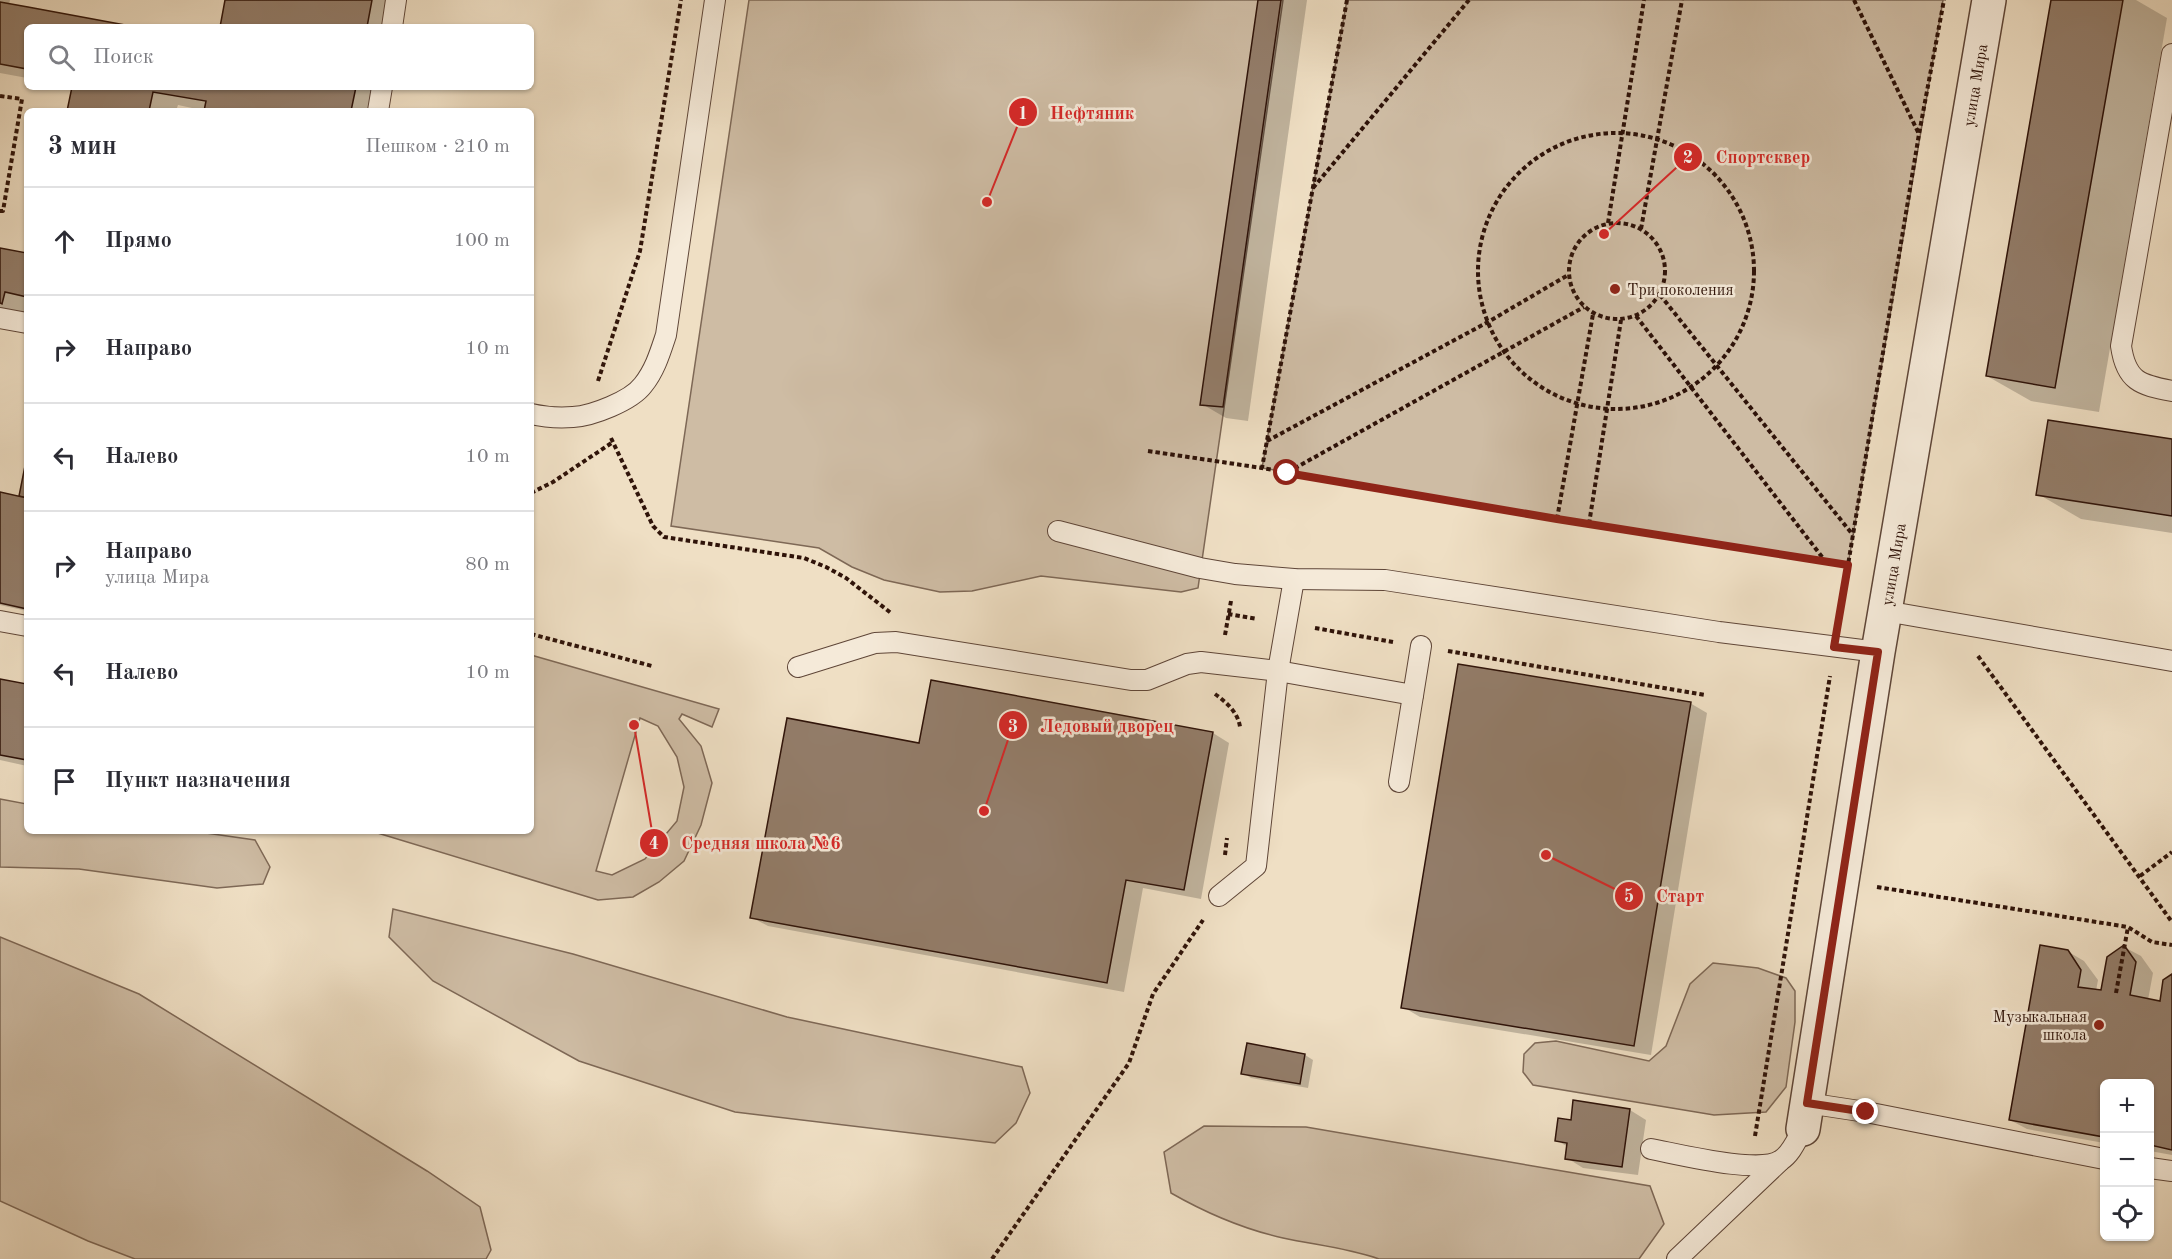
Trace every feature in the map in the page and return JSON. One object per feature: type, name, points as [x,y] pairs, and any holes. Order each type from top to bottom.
[{"type":"street","name":"улица Мира","points":[[1805,1116],[1878,652],[1989,0]]},
{"type":"lane","points":[[392,24],[396,0]]},
{"type":"lane","points":[[534,414],[574,417],[600,411],[624,400],[642,388],[656,365],[666,335],[715,0]]},
{"type":"lane","points":[[2172,54],[2121,346],[2124,364],[2133,377],[2148,386],[2172,391]]},
{"type":"lane","points":[[378,108],[382,90]]},
{"type":"lane","points":[[0,318],[24,322]]},
{"type":"lane","points":[[1058,531],[1200,568],[1235,574],[1294,579],[1385,580],[1719,632],[1878,652]]},
{"type":"lane","points":[[1219,896],[1256,866],[1278,671],[1294,579]]},
{"type":"lane","points":[[1885,611],[2172,661]]},
{"type":"lane","points":[[0,621],[24,625]]},
{"type":"lane","points":[[798,667],[875,643],[896,642],[1131,680],[1147,680],[1187,664],[1201,662],[1278,671],[1413,695]]},
{"type":"lane","points":[[1399,782],[1420,646]]},
{"type":"lane","points":[[1677,1259],[1791,1149],[1805,1116],[1866,1112],[2100,1158]]},
{"type":"lane","points":[[1651,1149],[1739,1165],[1758,1166],[1780,1161]]},
{"type":"lane","points":[[2154,1169],[2172,1171]]},
{"type":"path","points":[[681,0],[640,251],[592,397],[653,526],[664,537],[804,558],[846,578],[895,615]]},
{"type":"path","points":[[1262,468],[1347,0]]},
{"type":"path","points":[[1313,188],[1469,0]]},
{"type":"path","points":[[1608,223],[1644,0]]},
{"type":"path","points":[[1641,229],[1682,0]]},
{"type":"path","points":[[1854,0],[1919,134]]},
{"type":"path","points":[[1739,1165],[1754,1142],[1919,134],[1944,0]]},
{"type":"path","points":[[0,96],[22,99],[3,211],[0,211]]},
{"type":"path","points":[[1622,133],[1657,139],[1691,155],[1705,165],[1726,186],[1739,207],[1750,236],[1755,266],[1753,295],[1745,321],[1734,342],[1717,365],[1691,387],[1665,400],[1644,406],[1608,409],[1577,404],[1533,381],[1504,351],[1488,322],[1479,279],[1481,243],[1491,212],[1507,186],[1530,164],[1560,145],[1590,135],[1622,133]]},
{"type":"path","points":[[1608,223],[1626,223],[1641,229],[1656,242],[1665,261],[1665,278],[1660,295],[1649,308],[1636,316],[1621,320],[1606,319],[1593,314],[1584,307],[1573,293],[1568,275],[1569,260],[1577,242],[1589,230],[1608,223]]},
{"type":"path","points":[[1267,441],[1488,322],[1568,275]]},
{"type":"path","points":[[1660,295],[1853,535]]},
{"type":"path","points":[[1287,473],[1584,307]]},
{"type":"path","points":[[1557,519],[1593,314]]},
{"type":"path","points":[[1636,316],[1826,562]]},
{"type":"path","points":[[1588,524],[1621,320]]},
{"type":"path","points":[[534,492],[553,482],[613,442]]},
{"type":"path","points":[[1148,451],[1848,565]]},
{"type":"path","points":[[1235,574],[1224,641],[1204,639],[1200,687],[1213,692],[1228,704],[1241,730]]},
{"type":"path","points":[[1228,614],[1705,695]]},
{"type":"path","points":[[1953,622],[2172,922]]},
{"type":"path","points":[[534,635],[652,666]]},
{"type":"path","points":[[992,1259],[1129,1063],[1153,994],[1219,896],[1228,828]]},
{"type":"path","points":[[2140,876],[2172,852]]},
{"type":"path","points":[[1842,882],[2128,927],[2152,942],[2172,945]]},
{"type":"path","points":[[2116,993],[2128,927]]},
{"type":"shaded area","points":[[749,0],[1283,0],[1198,588],[1181,592],[1041,576],[972,591],[940,592],[884,580],[852,567],[819,548],[671,526]]},
{"type":"shaded area","points":[[1347,0],[1943,0],[1848,565],[1262,468]]},
{"type":"shaded area","points":[[534,656],[719,709],[712,727],[682,714],[679,719],[701,746],[712,783],[701,825],[684,861],[659,882],[633,897],[598,900],[381,834],[534,834]],"holes":[[[640,718],[658,726],[677,757],[684,787],[677,821],[645,859],[612,875],[596,871]]]},
{"type":"shaded area","points":[[0,799],[24,803],[24,834],[213,834],[255,840],[270,867],[263,884],[217,888],[79,869],[0,867]]},
{"type":"shaded area","points":[[393,909],[573,954],[787,1017],[1022,1067],[1030,1093],[1016,1123],[995,1143],[735,1112],[579,1061],[433,981],[389,937]]},
{"type":"shaded area","points":[[0,937],[139,994],[427,1171],[480,1207],[491,1250],[486,1259],[135,1259],[88,1241],[0,1201]]},
{"type":"shaded area","points":[[1713,963],[1758,968],[1786,978],[1795,991],[1795,1022],[1786,1087],[1766,1112],[1714,1115],[1533,1085],[1523,1072],[1524,1054],[1535,1043],[1556,1041],[1649,1061],[1666,1046],[1690,984]]},
{"type":"shaded area","points":[[1204,1126],[1306,1127],[1650,1186],[1664,1224],[1639,1259],[1379,1259],[1254,1230],[1211,1214],[1171,1193],[1164,1152]]},
{"type":"building","points":[[225,0],[372,0],[368,24],[221,24]]},
{"type":"building","points":[[1258,0],[1281,0],[1223,407],[1200,405]]},
{"type":"building","points":[[2051,0],[2123,0],[2055,388],[1986,376]]},
{"type":"building","points":[[0,2],[120,24],[24,24],[24,68],[0,64]]},
{"type":"building","points":[[71,90],[355,90],[352,108],[205,108],[206,101],[153,92],[150,108],[68,108]]},
{"type":"building","points":[[0,248],[24,252],[24,296],[5,292],[2,304],[0,303]]},
{"type":"building","points":[[2048,420],[2172,439],[2172,516],[2036,495]]},
{"type":"building","points":[[24,471],[24,497],[19,496]]},
{"type":"building","points":[[0,492],[24,497],[24,608],[0,603]]},
{"type":"building","points":[[1458,664],[1691,702],[1634,1046],[1401,1008]]},
{"type":"building","points":[[0,679],[24,683],[24,759],[0,755]]},
{"type":"building","points":[[931,680],[1213,732],[1184,890],[1126,880],[1107,983],[750,918],[787,718],[919,743]]},
{"type":"building","name":"Музыкальная школа","points":[[2040,945],[2068,950],[2081,970],[2078,987],[2101,990],[2107,957],[2124,945],[2136,962],[2130,995],[2160,1001],[2163,980],[2172,974],[2172,1150],[2154,1146],[2154,1079],[2100,1079],[2100,1136],[2009,1120]]},
{"type":"building","points":[[1247,1043],[1305,1054],[1300,1084],[1241,1074]]},
{"type":"building","points":[[1573,1100],[1630,1109],[1622,1167],[1565,1159],[1567,1143],[1555,1141],[1558,1118],[1571,1120]]},
{"type":"place","name":"Нефтяник","points":[[987,202]]},
{"type":"place","name":"Спортсквер","points":[[1604,234]]},
{"type":"place","name":"Три поколения","points":[[1615,289]]},
{"type":"place","name":"Средняя школа №6","points":[[634,725]]},
{"type":"place","name":"Ледовый дворец","points":[[984,811]]},
{"type":"place","name":"Старт","points":[[1546,855]]},
{"type":"place","name":"Музыкальная школа","points":[[2099,1025]]},
{"type":"route","points":[[1287,473],[1848,565],[1834,647],[1878,652],[1807,1103],[1866,1112]]}]
